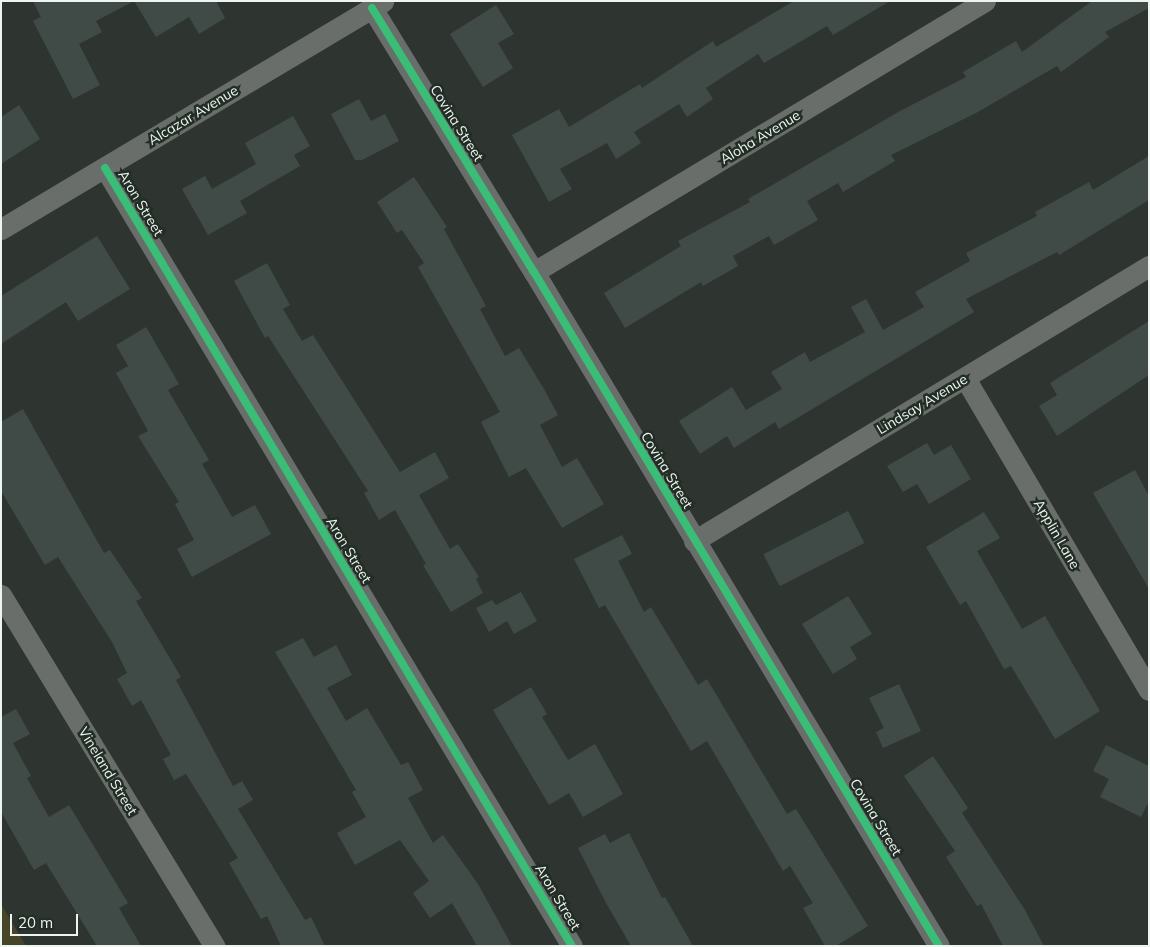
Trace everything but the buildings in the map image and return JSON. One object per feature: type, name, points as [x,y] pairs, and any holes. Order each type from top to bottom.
[{"type":"street","name":"Aloha Avenue","points":[[534,272],[985,1]]},
{"type":"street","name":"Covina Street","points":[[378,5],[694,541],[939,946]]},
{"type":"street","name":"Alcazar Avenue","points":[[1,229],[378,5]]},
{"type":"street","name":"Aron Street","points":[[105,168],[572,946]]},
{"type":"street","name":"Lindsay Avenue","points":[[694,541],[1149,266]]},
{"type":"street","name":"Applin Lane","points":[[965,378],[1149,690]]},
{"type":"street","name":"Vineland Street","points":[[1,596],[214,946]]},
{"type":"shaded area","points":[[1,904],[26,946],[1,946]]},
{"type":"cycle path","points":[[372,8],[534,272],[939,946]]},
{"type":"cycle path","points":[[105,168],[572,946]]}]
